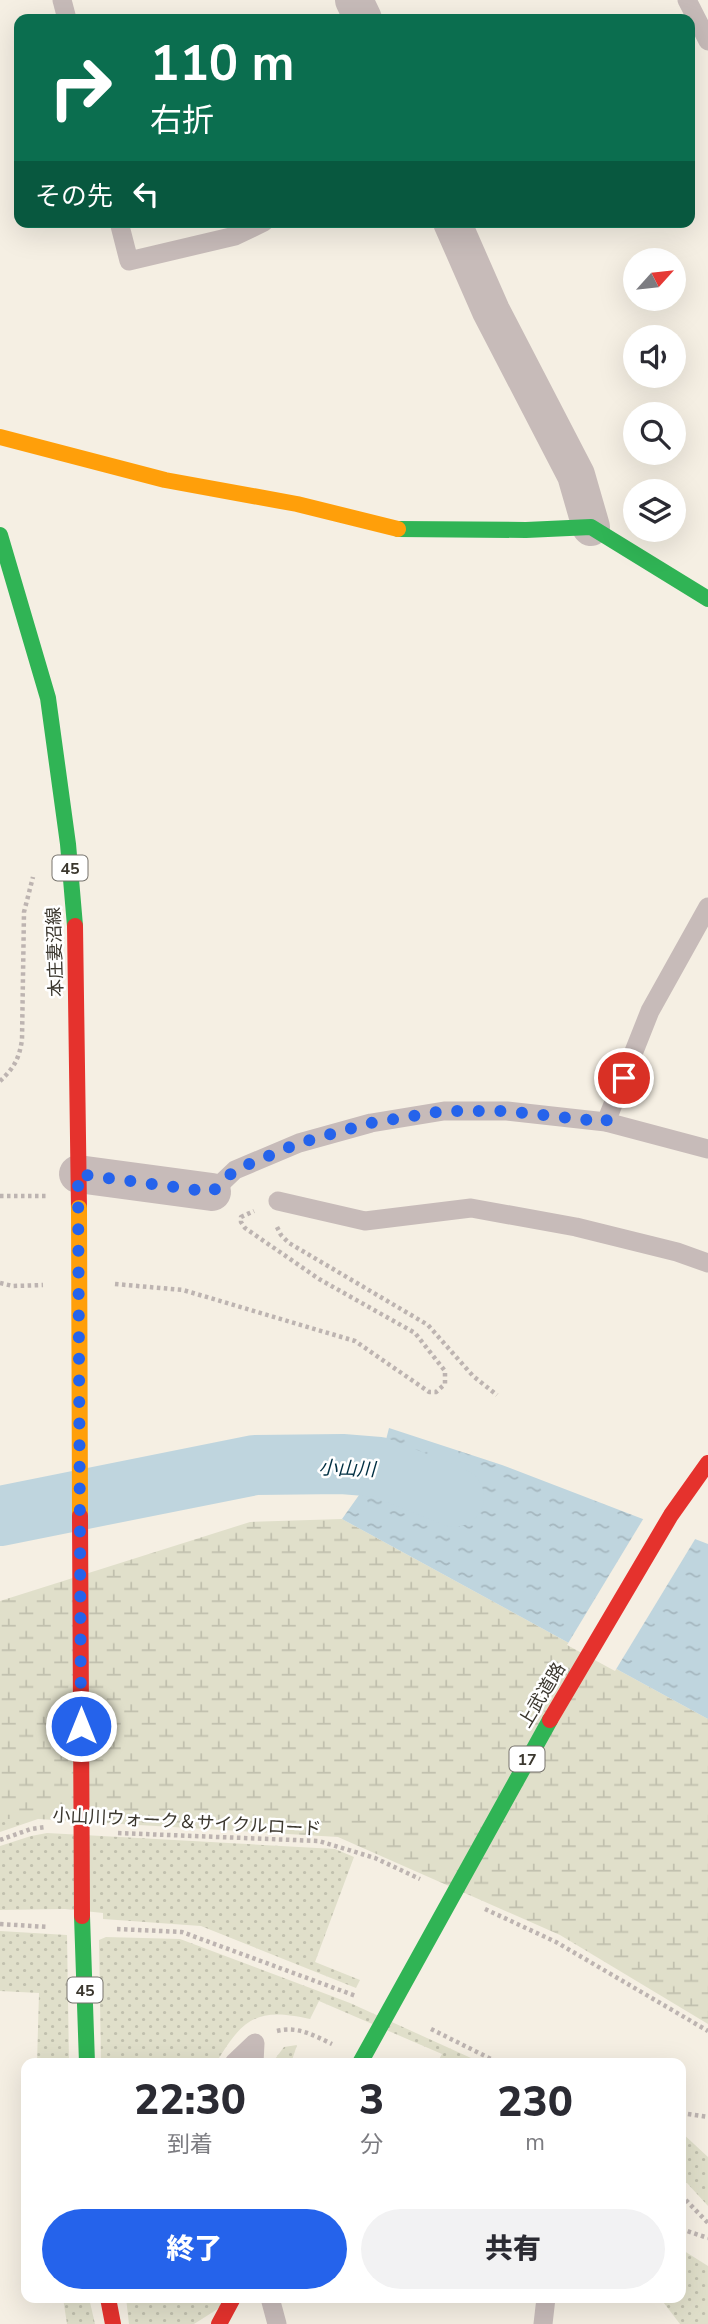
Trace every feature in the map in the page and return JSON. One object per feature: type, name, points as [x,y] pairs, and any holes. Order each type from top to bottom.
[{"type":"main road","points":[[0,437],[165,480],[298,504],[402,530],[591,527],[708,599]]},
{"type":"main road","name":"本庄妻沼線","points":[[0,536],[48,698],[68,844],[75,924],[79,1191]]},
{"type":"main road","name":"45","points":[[79,1191],[82,1922],[87,2058]]},
{"type":"main road","name":"上武道路","points":[[363,2058],[538,1740],[671,1516],[708,1463]]},
{"type":"main road","points":[[109,2303],[113,2324]]},
{"type":"main road","points":[[219,2324],[230,2303]]},
{"type":"street","points":[[455,228],[491,311],[576,475],[591,527]]},
{"type":"street","points":[[79,1191],[212,1192]]},
{"type":"lane","points":[[695,16],[708,41]]},
{"type":"lane","points":[[121,228],[129,261],[235,236],[252,228]]},
{"type":"lane","points":[[606,1122],[650,1011],[708,907]]},
{"type":"lane","points":[[212,1192],[235,1170],[299,1143],[371,1123],[444,1111],[494,1111],[606,1122],[708,1149]]},
{"type":"lane","points":[[278,1201],[365,1221],[471,1208],[576,1227],[677,1252],[708,1263]]},
{"type":"lane","points":[[239,2058],[255,2043]]},
{"type":"lane","points":[[254,2058],[255,2043]]},
{"type":"lane","points":[[271,2303],[277,2324]]},
{"type":"lane","points":[[543,2324],[545,2303]]},
{"type":"path","points":[[0,1081],[19,1058],[22,1041],[24,912],[36,867],[53,850],[68,844]]},
{"type":"path","points":[[0,1196],[48,1196]]},
{"type":"path","points":[[107,1284],[183,1290],[355,1341],[429,1392],[441,1389],[445,1384],[445,1371],[415,1333],[319,1279],[245,1228],[241,1222],[242,1217],[278,1201],[277,1226],[289,1243],[428,1325],[473,1376],[496,1395]]},
{"type":"path","points":[[0,1283],[13,1286],[53,1285]]},
{"type":"path","name":"小山川ウォーク＆サイクルロード","points":[[0,1840],[31,1829],[57,1828]]},
{"type":"path","name":"小山川ウォーク＆サイクルロード","points":[[108,1832],[319,1840],[375,1858],[423,1880]]},
{"type":"path","points":[[484,1908],[556,1942],[708,2031]]},
{"type":"path","points":[[82,1922],[182,1933],[356,1996]]},
{"type":"path","points":[[0,1924],[50,1927]]},
{"type":"path","points":[[255,2043],[279,2030],[295,2029],[340,2048]]},
{"type":"path","points":[[431,2029],[489,2058]]},
{"type":"path","points":[[686,2114],[708,2117]]},
{"type":"path","points":[[686,2200],[708,2223]]},
{"type":"path","points":[[686,2231],[708,2238]]},
{"type":"green space","points":[[342,1519],[708,1719],[708,2024],[560,1935],[338,1837],[0,1819],[0,1601],[250,1522]]},
{"type":"green space","points":[[0,1819],[38,1819],[0,1832]]},
{"type":"green space","points":[[47,1833],[335,1849],[354,1857],[315,1962],[360,1980],[356,1988],[201,1926],[103,1919],[103,1913],[65,1909],[0,1910],[0,1846]]},
{"type":"green space","points":[[0,1931],[67,1935],[69,2058],[37,2058],[39,1993],[0,1991]]},
{"type":"green space","points":[[106,1937],[180,1939],[350,2003],[471,2058],[440,2058],[442,2054],[319,2001],[310,2019],[277,2014],[253,2020],[235,2035],[219,2058],[101,2058],[99,1940]]},
{"type":"green space","points":[[297,2045],[293,2058],[276,2058],[284,2047]]},
{"type":"green space","points":[[686,2137],[708,2157],[708,2206],[687,2183]]},
{"type":"green space","points":[[686,2252],[708,2266],[708,2324],[680,2324],[664,2303],[686,2303]]},
{"type":"green space","points":[[64,2303],[90,2303],[95,2324],[67,2324]]},
{"type":"green space","points":[[127,2303],[227,2303],[194,2324],[129,2324]]},
{"type":"water","points":[[389,1428],[502,1465],[708,1544],[708,1719],[342,1519],[379,1467]]},
{"type":"pier","points":[[645,1516],[697,1536],[615,1671],[567,1645]]},
{"type":"waterway","name":"小山川","points":[[0,1516],[255,1465],[342,1464],[379,1467],[454,1497]]},
{"type":"traffic: fast","points":[[398,529],[526,530],[591,527],[708,599]]},
{"type":"traffic: fast","points":[[0,535],[48,698],[68,844],[75,926]]},
{"type":"traffic: fast","points":[[363,2058],[550,1720]]},
{"type":"traffic: fast","points":[[82,1916],[87,2058]]},
{"type":"traffic: slow","points":[[0,437],[165,480],[297,504],[398,529]]},
{"type":"traffic: slow","points":[[79,1208],[80,1516]]},
{"type":"traffic: jam","points":[[75,926],[79,1208]]},
{"type":"traffic: jam","points":[[550,1720],[671,1515],[708,1463]]},
{"type":"traffic: jam","points":[[80,1516],[82,1916]]},
{"type":"traffic: jam","points":[[109,2303],[113,2324]]},
{"type":"traffic: jam","points":[[219,2324],[230,2303]]},
{"type":"route","points":[[81,1726],[78,1174],[212,1192],[235,1170],[299,1143],[371,1123],[444,1111],[507,1111],[606,1122],[624,1078]]}]
